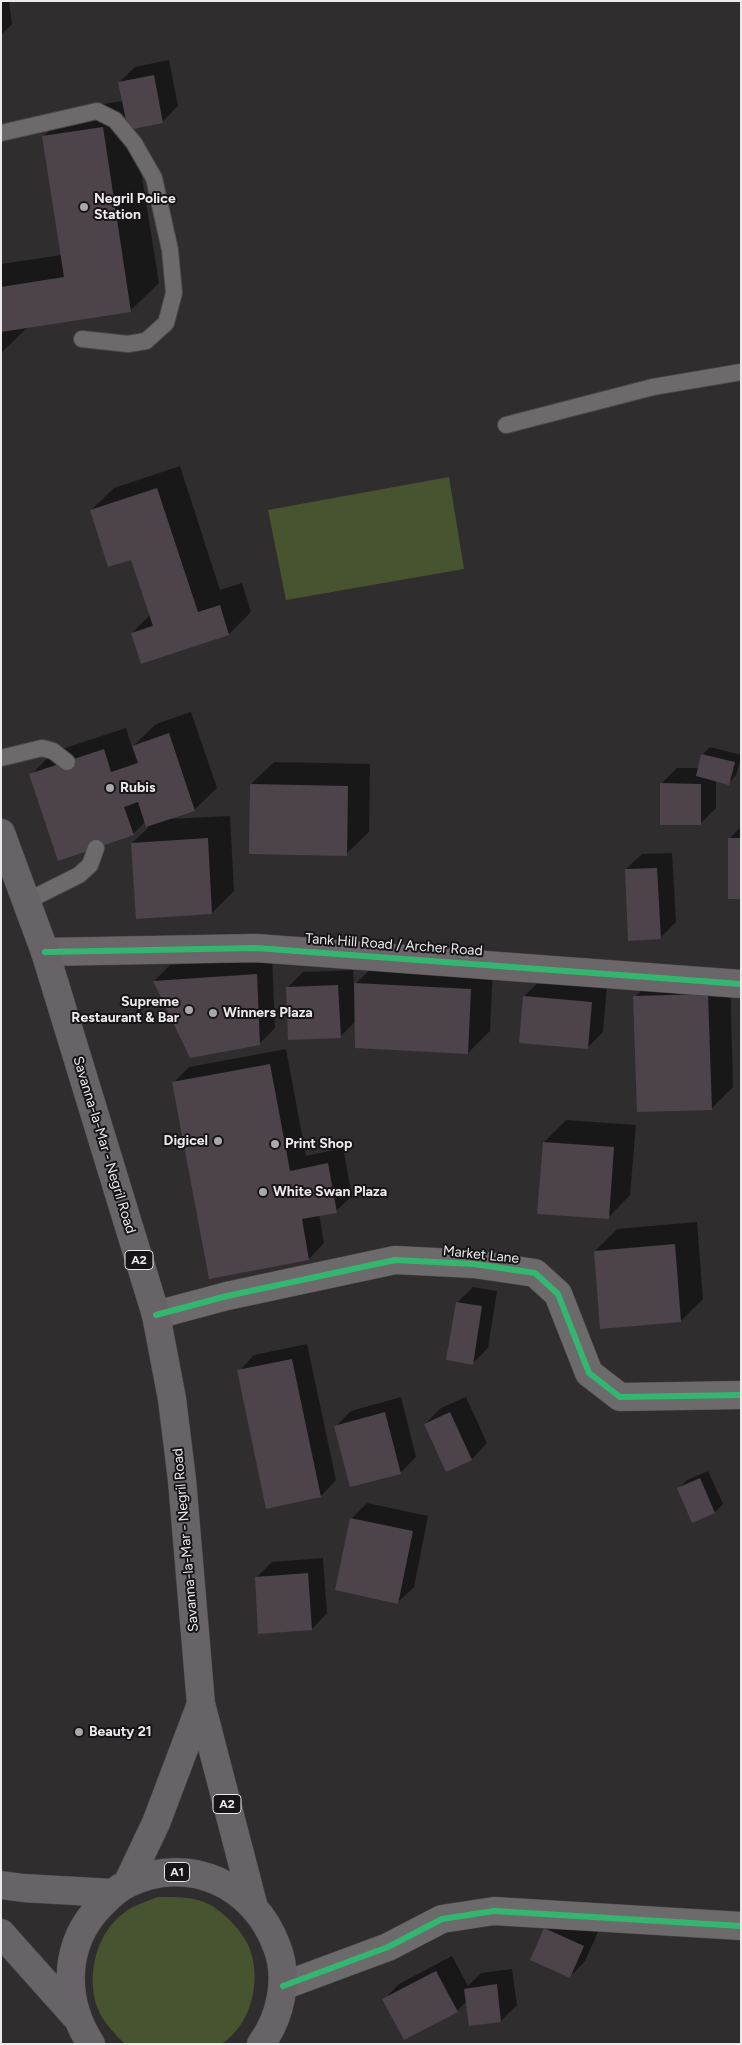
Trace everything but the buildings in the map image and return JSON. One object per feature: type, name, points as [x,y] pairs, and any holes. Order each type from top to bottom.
[{"type":"main road","name":"Savanna-la-Mar - Negril Road","points":[[1,833],[46,952],[156,1315],[172,1399],[182,1480],[201,1704],[253,1904]]},
{"type":"main road","name":"Savanna-la-Mar - Negril Road","points":[[120,1888],[156,1823],[201,1704]]},
{"type":"main road","name":"A1","points":[[1,1885],[23,1888],[120,1888],[153,1875],[180,1872],[207,1876],[232,1887],[253,1904],[271,1929],[281,1956],[283,1986],[277,2016],[261,2044]]},
{"type":"main road","name":"A1","points":[[76,2017],[70,1983],[74,1949],[89,1918],[120,1888]]},
{"type":"main road","name":"A1","points":[[1,1933],[76,2017],[91,2044]]},
{"type":"street","name":"Tank Hill Road / Archer Road","points":[[46,952],[256,948],[741,984]]},
{"type":"street","name":"Market Lane","points":[[156,1315],[227,1296],[395,1260],[474,1264],[535,1274],[558,1294],[589,1373],[620,1396],[741,1395]]},
{"type":"street","points":[[283,1986],[388,1948],[442,1918],[494,1911],[741,1926]]},
{"type":"lane","points":[[1,133],[97,111],[115,120],[122,128],[134,143],[154,178],[170,250],[174,293],[166,323],[146,341],[128,344],[82,339]]},
{"type":"lane","points":[[506,424],[653,387],[741,372]]},
{"type":"lane","points":[[1,758],[42,748],[53,750],[66,762]]},
{"type":"lane","points":[[27,902],[78,875],[90,864],[96,848]]},
{"type":"green space","points":[[449,477],[464,569],[286,600],[268,510]]},
{"type":"green space","points":[[158,1897],[187,1898],[207,1903],[234,1925],[243,1935],[249,1947],[254,1973],[252,2000],[240,2025],[232,2036],[221,2044],[125,2044],[108,2026],[98,2010],[93,1991],[94,1963],[104,1936],[121,1915],[133,1907]]},
{"type":"cycle path","points":[[45,952],[256,948],[741,984]]},
{"type":"cycle path","points":[[156,1315],[227,1296],[395,1260],[474,1264],[535,1273],[558,1294],[589,1373],[620,1397],[741,1395]]},
{"type":"cycle path","points":[[283,1986],[388,1947],[442,1919],[494,1911],[741,1926]]},
{"type":"place","name":"Negril Police Station","points":[[84,207]]},
{"type":"place","name":"Rubis","points":[[110,788]]},
{"type":"place","name":"Supreme Restaurant & Bar","points":[[189,1010]]},
{"type":"place","name":"Winners Plaza","points":[[213,1013]]},
{"type":"place","name":"Digicel","points":[[218,1141]]},
{"type":"place","name":"Print Shop","points":[[275,1144]]},
{"type":"place","name":"White Swan Plaza","points":[[263,1192]]},
{"type":"place","name":"Beauty 21","points":[[79,1732]]}]
